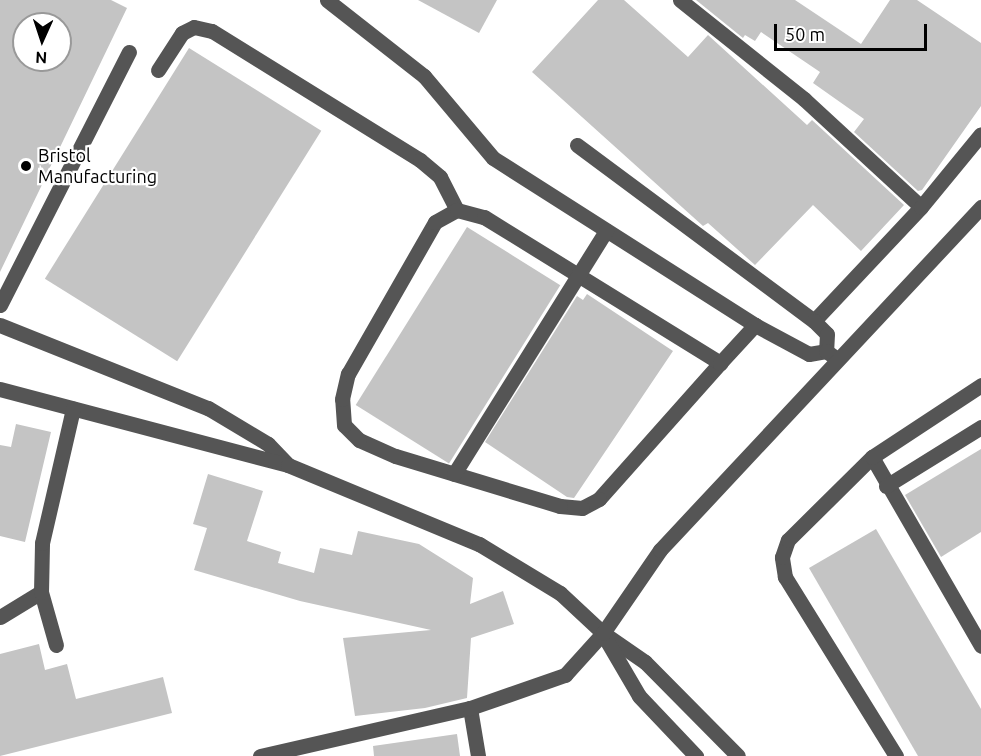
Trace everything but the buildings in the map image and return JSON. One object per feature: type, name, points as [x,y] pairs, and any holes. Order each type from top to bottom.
[{"type":"street","points":[[327,0],[424,76],[493,158],[755,325],[809,354],[831,355]]},
{"type":"street","points":[[680,0],[804,99],[921,207]]},
{"type":"street","points":[[158,70],[182,33],[194,27],[212,30],[420,160],[440,177],[457,210]]},
{"type":"street","points":[[0,305],[129,52]]},
{"type":"street","points":[[814,321],[921,207],[981,134]]},
{"type":"street","points":[[577,146],[814,321],[827,334],[831,355]]},
{"type":"street","points":[[260,756],[470,708],[565,675],[603,633],[660,550],[831,355],[981,207]]},
{"type":"street","points":[[720,363],[484,217],[457,210],[435,222],[348,374],[342,399],[344,425],[359,440],[454,474],[561,507],[582,508],[598,499],[755,325]]},
{"type":"street","points":[[454,474],[606,231]]},
{"type":"street","points":[[0,325],[208,408],[268,444],[288,465]]},
{"type":"street","points":[[896,756],[785,577],[782,557],[788,540],[872,457],[981,386]]},
{"type":"street","points":[[0,389],[288,465],[479,544],[560,593],[603,633],[645,662],[738,756]]},
{"type":"street","points":[[56,645],[41,592],[42,543],[73,409]]},
{"type":"street","points":[[886,486],[981,427]]},
{"type":"street","points":[[872,457],[886,486],[981,646]]},
{"type":"street","points":[[0,617],[41,592]]},
{"type":"street","points":[[603,633],[639,696],[696,756]]},
{"type":"street","points":[[470,708],[478,756]]},
{"type":"place","name":"Bristol Manufacturing","points":[[26,166]]}]
